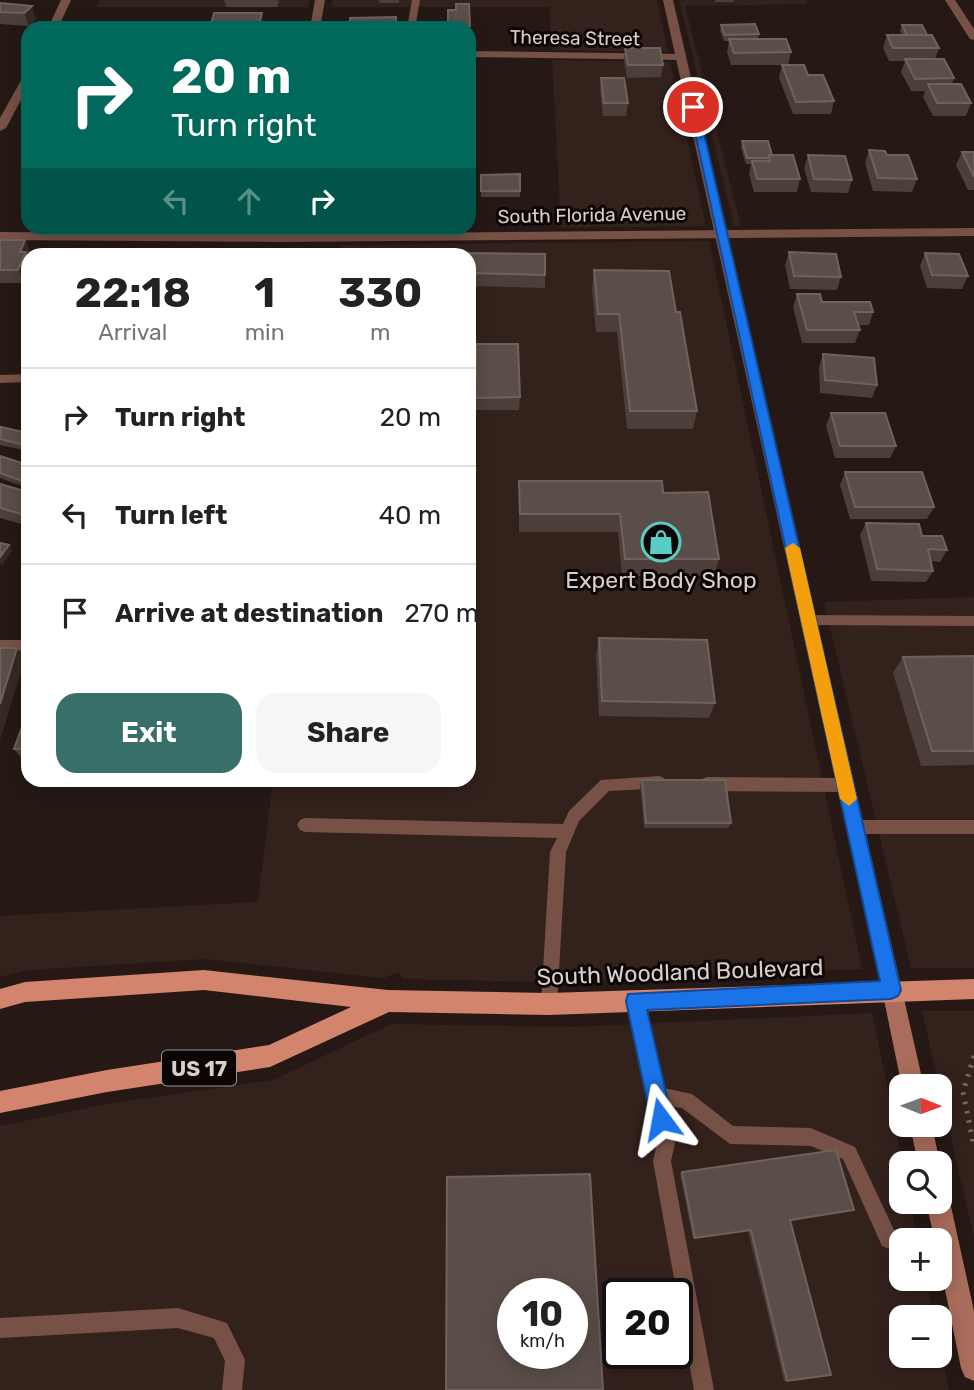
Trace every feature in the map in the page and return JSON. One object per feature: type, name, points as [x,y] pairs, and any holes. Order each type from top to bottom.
[{"type":"main road","name":"South Woodland Boulevard","points":[[0,999],[25,992],[204,980],[388,1001],[548,1004],[974,989]]},
{"type":"main road","points":[[891,990],[910,1074]]},
{"type":"main road","name":"South Woodland Boulevard","points":[[0,1102],[107,1081],[270,1056],[388,1001]]},
{"type":"main road","points":[[952,1284],[974,1367]]},
{"type":"street","points":[[56,21],[66,0]]},
{"type":"street","points":[[316,21],[320,0]]},
{"type":"street","points":[[668,0],[891,990]]},
{"type":"street","points":[[950,0],[974,37]]},
{"type":"street","name":"Theresa Street","points":[[476,54],[681,57]]},
{"type":"street","points":[[0,128],[21,90]]},
{"type":"street","name":"South Florida Avenue","points":[[476,233],[974,232]]},
{"type":"street","name":"South Florida Avenue","points":[[0,236],[95,235]]},
{"type":"lane","points":[[412,21],[416,0]]},
{"type":"lane","points":[[0,379],[21,378]]},
{"type":"lane","points":[[808,620],[974,621]]},
{"type":"lane","points":[[0,645],[21,646]]},
{"type":"lane","points":[[548,1004],[558,852],[574,816],[606,785],[846,785]]},
{"type":"lane","points":[[305,825],[567,831]]},
{"type":"lane","points":[[855,827],[974,827]]},
{"type":"lane","points":[[635,1001],[666,1143],[662,1161],[704,1390]]},
{"type":"lane","points":[[656,1096],[686,1100],[730,1135],[811,1138],[849,1153],[889,1237]]},
{"type":"lane","points":[[0,1328],[178,1318],[220,1330],[235,1360],[232,1390]]},
{"type":"path","points":[[974,1056],[963,1092],[974,1147]]},
{"type":"shaded area","points":[[100,0],[309,0],[308,7],[96,7]]},
{"type":"shaded area","points":[[332,0],[657,0],[668,52],[552,50],[549,7],[331,7]]},
{"type":"shaded area","points":[[679,0],[806,0],[808,4],[685,6],[741,226],[734,226]]},
{"type":"shaded area","points":[[552,60],[670,62],[706,226],[561,228]]},
{"type":"shaded area","points":[[709,241],[862,969],[547,982],[403,979],[399,972],[384,978],[205,959],[29,970],[0,977],[0,916],[258,902],[272,787],[476,787],[476,248],[340,248],[341,245]]},
{"type":"shaded area","points":[[974,597],[974,968],[911,968],[824,602]]},
{"type":"shaded area","points":[[922,1011],[974,1011],[974,1238],[951,1138],[952,1074],[936,1074]]},
{"type":"shaded area","points":[[872,1013],[889,1096],[889,1138],[898,1138],[900,1151],[889,1151],[889,1214],[912,1214],[915,1228],[889,1228],[889,1291],[928,1291],[931,1305],[889,1305],[889,1368],[944,1368],[949,1390],[0,1390],[0,1126],[107,1104],[273,1080],[391,1024],[574,1027]]},
{"type":"building","points":[[0,3],[32,6],[24,13],[0,12]]},
{"type":"building","points":[[456,4],[469,4],[470,21],[448,21],[448,10],[456,10]]},
{"type":"building","points":[[214,13],[262,13],[260,21],[212,21]]},
{"type":"building","points":[[396,17],[396,21],[350,21],[350,18]]},
{"type":"building","points":[[755,24],[759,34],[725,35],[721,25]]},
{"type":"building","points":[[902,25],[922,25],[927,35],[907,35]]},
{"type":"building","points":[[887,35],[932,35],[939,48],[893,48]]},
{"type":"building","points":[[729,39],[786,39],[791,52],[734,53]]},
{"type":"building","points":[[625,48],[660,48],[663,65],[628,65]]},
{"type":"building","points":[[905,59],[944,59],[954,78],[915,79]]},
{"type":"building","points":[[782,65],[804,65],[808,75],[823,75],[834,101],[796,102]]},
{"type":"building","points":[[601,78],[624,78],[628,103],[604,103]]},
{"type":"building","points":[[928,84],[961,84],[971,103],[937,103]]},
{"type":"building","points":[[742,141],[768,141],[772,155],[768,158],[747,158]]},
{"type":"building","points":[[869,150],[885,151],[887,155],[908,155],[917,179],[878,178]]},
{"type":"building","points":[[962,152],[974,152],[974,177]]},
{"type":"building","points":[[769,155],[793,155],[800,179],[757,179],[752,161],[770,161]]},
{"type":"building","points":[[808,155],[845,156],[852,180],[814,179]]},
{"type":"building","points":[[520,174],[520,191],[481,191],[481,175]]},
{"type":"building","points":[[0,240],[25,240],[20,252],[21,263],[18,270],[0,270]]},
{"type":"building","points":[[789,252],[836,254],[841,277],[794,276]]},
{"type":"building","points":[[476,253],[545,254],[545,275],[476,273]]},
{"type":"building","points":[[925,253],[959,254],[968,276],[932,275]]},
{"type":"building","points":[[594,270],[669,271],[676,312],[680,312],[697,411],[630,411],[619,314],[598,314]]},
{"type":"building","points":[[797,294],[820,294],[822,302],[870,302],[873,312],[854,312],[860,330],[807,330]]},
{"type":"building","points":[[476,344],[518,344],[520,397],[476,398]]},
{"type":"building","points":[[823,354],[874,358],[877,385],[825,380]]},
{"type":"building","points":[[831,413],[885,413],[896,446],[840,446]]},
{"type":"building","points":[[1,427],[21,431],[21,444],[0,439]]},
{"type":"building","points":[[0,456],[21,463],[21,480],[0,473]]},
{"type":"building","points":[[845,472],[922,472],[934,507],[855,507]]},
{"type":"building","points":[[519,481],[662,481],[663,493],[708,492],[719,559],[625,559],[620,514],[520,514]]},
{"type":"building","points":[[0,484],[21,490],[21,514],[0,508]]},
{"type":"building","points":[[866,523],[919,524],[922,536],[942,536],[947,550],[928,549],[933,571],[877,569]]},
{"type":"building","points":[[0,543],[9,545],[0,557]]},
{"type":"building","points":[[599,638],[707,640],[715,703],[602,701]]},
{"type":"building","points":[[0,648],[17,648],[0,704]]},
{"type":"building","points":[[974,656],[974,751],[932,751],[903,657]]},
{"type":"building","points":[[21,730],[21,749],[14,749]]},
{"type":"building","points":[[642,780],[725,780],[731,823],[646,823]]},
{"type":"building","points":[[836,1150],[854,1210],[790,1220],[831,1375],[787,1381],[751,1230],[695,1238],[682,1172]]},
{"type":"building","points":[[590,1174],[603,1390],[446,1390],[447,1177]]},
{"type":"slow traffic","points":[[793,548],[849,799]]},
{"type":"place","name":"Expert Body Shop","points":[[661,542]]},
{"type":"route","points":[[661,1119],[635,1001],[891,990],[693,107]]}]
